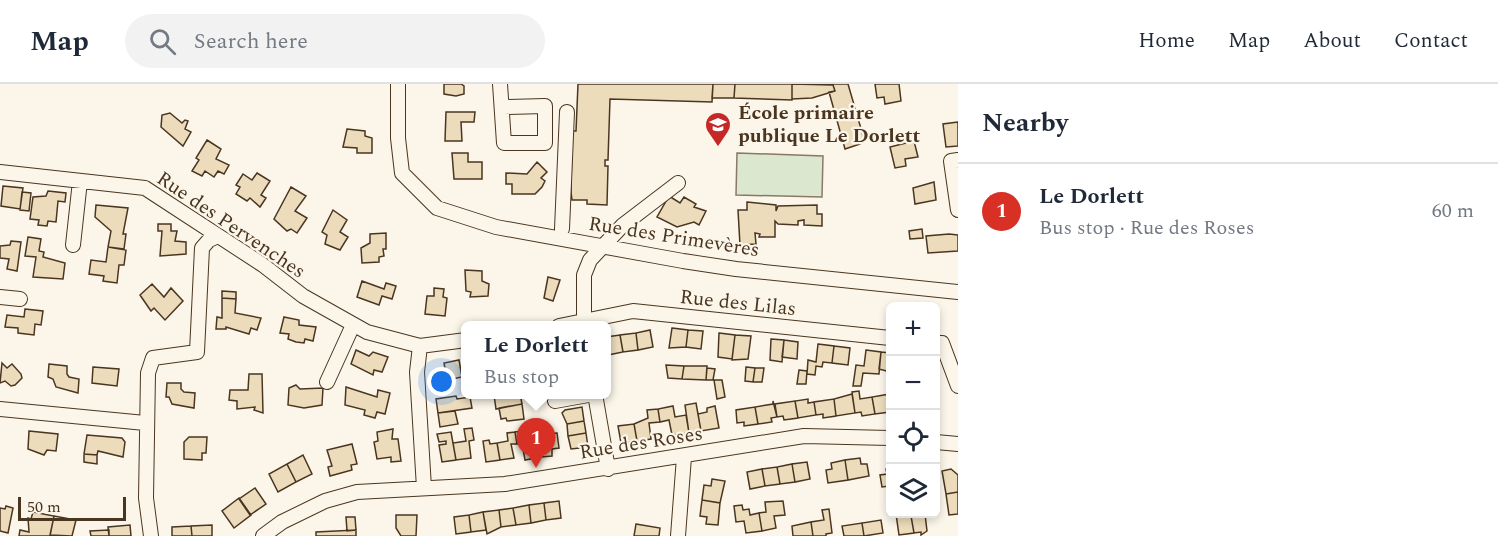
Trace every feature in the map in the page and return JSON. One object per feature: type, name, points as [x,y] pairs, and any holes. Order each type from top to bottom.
[{"type":"street","name":"Rue des Primevères","points":[[398,84],[398,138],[402,173],[438,208],[496,227],[736,269],[958,292]]},
{"type":"street","points":[[500,84],[504,107]]},
{"type":"street","points":[[562,229],[567,112]]},
{"type":"street","points":[[958,160],[951,161],[958,210]]},
{"type":"street","name":"Rue des Pervenches","points":[[0,172],[145,188],[263,265],[303,296],[353,325],[367,332],[420,346]]},
{"type":"street","points":[[72,245],[80,181]]},
{"type":"street","points":[[583,321],[584,274],[590,260],[606,246],[623,225],[678,183]]},
{"type":"street","points":[[151,536],[146,498],[148,373],[153,358],[197,351],[202,248],[209,240],[218,236]]},
{"type":"street","points":[[0,297],[20,299]]},
{"type":"street","name":"Rue des Lilas","points":[[588,321],[633,311],[886,337]]},
{"type":"street","points":[[327,382],[353,325]]},
{"type":"street","points":[[424,488],[417,372],[420,346],[461,341]]},
{"type":"street","points":[[940,345],[958,386]]},
{"type":"street","points":[[555,400],[562,399]]},
{"type":"street","points":[[596,399],[608,469]]},
{"type":"street","points":[[0,409],[146,423]]},
{"type":"street","name":"Rue des Roses","points":[[263,536],[282,522],[336,498],[357,492],[505,484],[804,436],[886,438]]},
{"type":"street","points":[[940,442],[958,444]]},
{"type":"street","points":[[678,536],[684,457]]},
{"type":"green space","points":[[737,153],[823,156],[822,197],[736,195]]},
{"type":"building","points":[[444,84],[461,84],[464,86],[464,94],[456,96],[444,94]]},
{"type":"building","points":[[578,84],[713,84],[712,102],[610,99],[608,160],[605,160],[605,166],[608,166],[607,205],[587,204],[587,200],[572,200],[571,192],[572,131],[576,131]]},
{"type":"building","points":[[713,84],[735,84],[734,98],[712,98]]},
{"type":"building","points":[[735,84],[792,84],[792,100],[734,98]]},
{"type":"building","points":[[792,84],[833,85],[835,91],[812,98],[792,99]]},
{"type":"building","points":[[814,84],[848,84],[864,139],[859,140],[860,144],[845,149],[829,92],[835,91],[833,85]]},
{"type":"building","points":[[875,84],[899,84],[901,101],[885,104],[884,97],[877,98]]},
{"type":"building","points":[[446,112],[475,112],[474,122],[461,122],[462,141],[445,141]]},
{"type":"building","points":[[170,113],[182,123],[185,120],[188,121],[185,129],[191,132],[183,146],[161,127],[162,115]]},
{"type":"building","points":[[958,122],[958,146],[946,147],[943,124]]},
{"type":"building","points":[[347,129],[365,131],[365,136],[372,138],[372,153],[357,153],[357,148],[343,147]]},
{"type":"building","points":[[207,140],[221,149],[216,159],[229,165],[224,174],[218,171],[214,177],[205,171],[202,176],[192,171],[199,160],[196,158]]},
{"type":"building","points":[[914,141],[918,157],[905,159],[906,166],[895,168],[890,147]]},
{"type":"building","points":[[452,153],[468,153],[468,162],[482,162],[482,179],[454,179]]},
{"type":"building","points":[[537,162],[547,172],[541,178],[545,181],[542,187],[535,194],[512,194],[512,184],[506,184],[506,173],[527,174]]},
{"type":"building","points":[[257,173],[270,181],[261,195],[266,198],[260,207],[250,198],[247,201],[236,194],[240,187],[236,185],[243,174],[252,180]]},
{"type":"building","points":[[934,182],[936,200],[915,204],[913,188]]},
{"type":"building","points":[[3,186],[23,188],[20,209],[1,206]]},
{"type":"building","points":[[291,187],[306,196],[295,211],[307,218],[297,233],[291,229],[287,231],[274,219]]},
{"type":"building","points":[[48,191],[66,193],[65,202],[58,201],[56,222],[48,221],[47,226],[38,225],[39,220],[30,219],[33,197],[46,196]]},
{"type":"building","points":[[22,192],[31,193],[29,211],[20,210]]},
{"type":"building","points":[[669,196],[680,203],[684,197],[696,204],[694,207],[706,211],[699,225],[694,222],[677,227],[657,217]]},
{"type":"building","points":[[747,202],[776,205],[776,211],[778,206],[817,205],[817,214],[822,214],[822,226],[804,225],[804,220],[798,221],[798,225],[778,224],[775,221],[775,237],[759,237],[760,234],[755,233],[756,244],[740,245],[738,210],[747,210]]},
{"type":"building","points":[[96,205],[128,208],[123,234],[126,234],[124,249],[108,247],[111,231],[95,217]]},
{"type":"building","points":[[333,210],[347,220],[340,232],[348,237],[340,250],[325,244],[327,235],[322,232]]},
{"type":"building","points":[[158,224],[171,224],[171,231],[177,231],[175,241],[186,242],[186,254],[160,256],[162,231],[158,231]]},
{"type":"building","points":[[922,229],[923,238],[910,239],[909,231]]},
{"type":"building","points":[[386,233],[384,256],[379,257],[379,262],[362,263],[361,248],[370,243],[370,234]]},
{"type":"building","points":[[958,235],[958,251],[928,253],[926,236]]},
{"type":"building","points":[[28,237],[41,239],[39,251],[44,252],[43,257],[65,263],[63,279],[33,277],[36,257],[25,256]]},
{"type":"building","points":[[11,241],[21,242],[17,271],[7,269],[9,259],[0,258],[0,246],[10,245]]},
{"type":"building","points":[[108,247],[126,250],[124,265],[119,265],[117,283],[103,281],[104,276],[89,274],[91,260],[106,262]]},
{"type":"building","points":[[465,270],[482,271],[482,281],[489,284],[488,296],[470,297],[471,292],[466,291]]},
{"type":"building","points":[[548,277],[560,280],[553,301],[544,298]]},
{"type":"building","points":[[362,281],[384,289],[386,283],[396,286],[392,299],[382,296],[379,305],[357,297]]},
{"type":"building","points":[[152,284],[164,297],[171,288],[183,301],[165,320],[154,308],[151,311],[140,295]]},
{"type":"building","points":[[434,288],[444,289],[443,297],[447,298],[445,316],[425,314],[427,296],[434,296]]},
{"type":"building","points":[[222,291],[236,292],[236,299],[222,298]]},
{"type":"building","points":[[222,298],[236,299],[235,313],[261,318],[257,330],[251,328],[249,334],[226,327],[226,329],[216,329],[217,317],[222,318]]},
{"type":"building","points":[[25,309],[43,311],[41,325],[35,324],[34,335],[18,333],[18,328],[5,327],[7,315],[24,317]]},
{"type":"building","points":[[284,317],[299,320],[299,325],[316,327],[313,341],[305,339],[304,343],[296,342],[288,339],[289,334],[280,333]]},
{"type":"building","points":[[672,328],[688,330],[686,347],[669,348]]},
{"type":"building","points":[[650,330],[653,347],[638,350],[636,333]]},
{"type":"building","points":[[688,330],[703,331],[701,349],[686,347]]},
{"type":"building","points":[[636,333],[638,350],[623,352],[620,335]]},
{"type":"building","points":[[719,333],[735,335],[732,359],[718,357]]},
{"type":"building","points":[[620,335],[623,352],[611,354],[611,336]]},
{"type":"building","points":[[735,335],[751,336],[748,359],[732,360]]},
{"type":"building","points":[[771,339],[784,340],[782,362],[770,360]]},
{"type":"building","points":[[784,340],[798,342],[797,359],[782,357]]},
{"type":"building","points":[[818,344],[834,346],[832,363],[823,362],[822,367],[816,366],[815,375],[807,374],[808,360],[816,362]]},
{"type":"building","points":[[834,346],[850,348],[848,365],[832,363]]},
{"type":"building","points":[[356,350],[369,356],[373,352],[388,357],[382,372],[374,370],[373,375],[351,364]]},
{"type":"building","points":[[866,350],[881,352],[879,374],[863,373],[861,386],[853,386],[856,365],[864,366]]},
{"type":"building","points":[[881,352],[886,353],[886,371],[879,369]]},
{"type":"building","points":[[459,360],[461,377],[447,380],[444,363]]},
{"type":"building","points":[[2,363],[7,368],[12,364],[21,374],[22,378],[15,385],[11,386],[5,381],[0,383]]},
{"type":"building","points":[[49,364],[67,366],[69,377],[79,379],[78,393],[56,387],[53,379],[48,377]]},
{"type":"building","points":[[666,365],[684,366],[682,379],[668,378]]},
{"type":"building","points":[[684,366],[707,366],[706,380],[682,379]]},
{"type":"building","points":[[93,367],[119,369],[117,386],[92,383]]},
{"type":"building","points":[[746,367],[755,368],[753,382],[745,381]]},
{"type":"building","points":[[707,368],[715,369],[713,380],[706,380]]},
{"type":"building","points":[[755,368],[764,368],[762,382],[753,382]]},
{"type":"building","points":[[799,370],[807,371],[806,384],[797,384]]},
{"type":"building","points":[[249,374],[262,374],[263,413],[254,410],[255,407],[237,409],[237,401],[229,400],[230,390],[248,390]]},
{"type":"building","points":[[714,380],[722,380],[725,397],[717,399]]},
{"type":"building","points":[[167,383],[181,383],[181,389],[184,392],[195,393],[194,408],[172,404],[169,397],[166,397]]},
{"type":"building","points":[[296,385],[300,389],[323,388],[322,405],[304,408],[288,405],[289,388]]},
{"type":"building","points":[[346,387],[377,397],[378,390],[390,393],[385,414],[377,412],[375,418],[364,415],[365,410],[345,405]]},
{"type":"building","points":[[859,391],[860,399],[872,397],[875,414],[862,416],[861,412],[855,413],[852,392]]},
{"type":"building","points":[[852,394],[855,413],[836,416],[834,399]]},
{"type":"building","points":[[886,395],[886,413],[875,414],[872,397]]},
{"type":"building","points":[[456,396],[457,399],[470,399],[472,408],[438,413],[436,399]]},
{"type":"building","points":[[495,399],[521,399],[522,404],[496,409]]},
{"type":"building","points":[[808,399],[808,403],[814,402],[816,415],[798,418],[795,401]]},
{"type":"building","points":[[834,399],[836,416],[823,418],[823,414],[816,415],[814,402]]},
{"type":"building","points":[[773,401],[777,417],[771,418],[772,422],[758,424],[755,407],[773,404]]},
{"type":"building","points":[[795,401],[798,418],[784,420],[783,416],[777,417],[775,404]]},
{"type":"building","points":[[696,403],[701,431],[689,433],[685,405]]},
{"type":"building","points":[[522,404],[524,419],[507,421],[506,418],[501,419],[499,408]]},
{"type":"building","points":[[673,406],[675,417],[686,415],[689,433],[672,435],[669,420],[660,422],[658,409]]},
{"type":"building","points":[[715,406],[719,428],[701,431],[698,414],[707,412],[707,408]]},
{"type":"building","points":[[582,407],[584,421],[567,424],[562,413],[565,410]]},
{"type":"building","points":[[755,407],[758,424],[744,426],[744,422],[737,423],[736,410]]},
{"type":"building","points":[[658,409],[660,422],[649,423],[651,439],[637,441],[634,424],[648,418],[647,410]]},
{"type":"building","points":[[455,411],[458,424],[440,427],[438,413]]},
{"type":"building","points":[[584,421],[586,433],[568,436],[567,424]]},
{"type":"building","points":[[634,424],[637,441],[621,443],[618,426]]},
{"type":"building","points":[[472,428],[474,440],[469,441],[471,458],[456,460],[453,443],[466,441],[464,429]]},
{"type":"building","points":[[393,429],[392,439],[398,439],[401,461],[391,462],[391,457],[377,459],[374,442],[378,441],[377,432]]},
{"type":"building","points":[[29,431],[58,434],[56,451],[47,450],[44,455],[28,449]]},
{"type":"building","points":[[522,431],[524,443],[538,440],[541,457],[525,460],[522,443],[517,444],[515,432]]},
{"type":"building","points":[[451,432],[456,460],[442,462],[439,445],[446,444],[446,441],[439,442],[437,434]]},
{"type":"building","points":[[515,432],[517,444],[511,444],[514,458],[500,460],[497,443],[508,441],[507,433]]},
{"type":"building","points":[[557,433],[559,448],[552,449],[552,456],[541,457],[537,434]]},
{"type":"building","points":[[586,433],[588,447],[571,449],[568,436]]},
{"type":"building","points":[[87,435],[122,438],[125,442],[123,457],[98,451],[97,455],[84,454]]},
{"type":"building","points":[[189,437],[207,437],[206,453],[202,453],[202,460],[184,459],[184,442]]},
{"type":"building","points":[[489,440],[490,444],[497,443],[500,460],[486,462],[483,441]]},
{"type":"building","points":[[352,444],[357,464],[351,465],[352,470],[330,476],[328,467],[332,466],[327,450]]},
{"type":"building","points":[[84,454],[97,455],[97,464],[84,462]]},
{"type":"building","points":[[303,455],[312,474],[296,482],[287,464]]},
{"type":"building","points":[[860,458],[861,464],[867,464],[869,476],[848,480],[845,460]]},
{"type":"building","points":[[845,460],[848,480],[828,483],[826,470],[832,469],[831,463]]},
{"type":"building","points":[[807,462],[810,479],[795,482],[792,464]]},
{"type":"building","points":[[287,464],[296,482],[278,492],[269,474]]},
{"type":"building","points":[[792,464],[795,482],[780,484],[777,467]]},
{"type":"building","points":[[777,467],[780,484],[765,486],[762,469]]},
{"type":"building","points":[[762,469],[765,486],[750,489],[747,472]]},
{"type":"building","points":[[951,469],[958,475],[958,492],[946,494],[942,471]]},
{"type":"building","points":[[886,474],[886,486],[882,487],[880,475]]},
{"type":"building","points":[[712,479],[725,481],[720,503],[702,500],[704,485],[711,486]]},
{"type":"building","points":[[255,488],[266,504],[250,515],[239,499]]},
{"type":"building","points":[[958,492],[958,514],[949,515],[946,494]]},
{"type":"building","points":[[239,498],[251,515],[234,528],[222,511]]},
{"type":"building","points":[[702,500],[720,503],[718,525],[706,524],[707,517],[700,516]]},
{"type":"building","points":[[559,501],[561,518],[546,520],[544,503]]},
{"type":"building","points":[[783,501],[785,515],[774,516],[776,528],[762,531],[759,513],[766,512],[765,502]]},
{"type":"building","points":[[544,503],[546,520],[531,523],[529,505]]},
{"type":"building","points":[[529,505],[531,523],[516,525],[513,508]]},
{"type":"building","points":[[742,505],[743,510],[749,509],[750,515],[759,513],[762,531],[746,533],[744,521],[736,522],[734,506]]},
{"type":"building","points":[[6,506],[13,508],[8,533],[0,531],[0,508],[5,509]]},
{"type":"building","points":[[513,508],[516,525],[501,527],[499,510]]},
{"type":"building","points":[[829,509],[832,533],[826,536],[813,536],[811,522],[824,520],[822,510]]},
{"type":"building","points":[[499,510],[501,527],[487,534],[483,512]]},
{"type":"building","points":[[33,512],[54,516],[50,536],[19,536],[20,530],[29,532],[28,518],[31,519]]},
{"type":"building","points":[[483,512],[486,530],[471,532],[469,515]]},
{"type":"building","points":[[396,515],[417,515],[416,536],[401,536],[396,528]]},
{"type":"building","points":[[469,515],[471,532],[456,534],[454,517]]},
{"type":"building","points":[[54,516],[76,520],[72,536],[50,535]]},
{"type":"building","points":[[346,517],[355,517],[356,530],[347,531]]},
{"type":"building","points":[[897,518],[911,518],[914,533],[899,535]]},
{"type":"building","points":[[911,518],[925,518],[927,531],[921,535],[921,532],[914,533]]},
{"type":"building","points":[[881,520],[883,533],[864,536],[862,523]]},
{"type":"building","points":[[811,522],[813,536],[793,536],[792,526]]},
{"type":"building","points":[[862,523],[864,536],[844,536],[842,526]]},
{"type":"building","points":[[636,524],[660,528],[659,536],[634,536]]},
{"type":"building","points":[[130,525],[131,536],[109,536],[108,527]]},
{"type":"building","points":[[212,525],[212,536],[192,536],[191,526]]},
{"type":"building","points":[[191,526],[192,536],[172,536],[172,527]]},
{"type":"building","points":[[109,530],[109,536],[91,536],[90,531]]},
{"type":"building","points":[[356,530],[356,536],[316,536],[316,532]]},
{"type":"place","name":"École primaire publique Le Dorlett","points":[[718,148]]},
{"type":"place","name":"Le Dorlett","points":[[536,468]]}]
